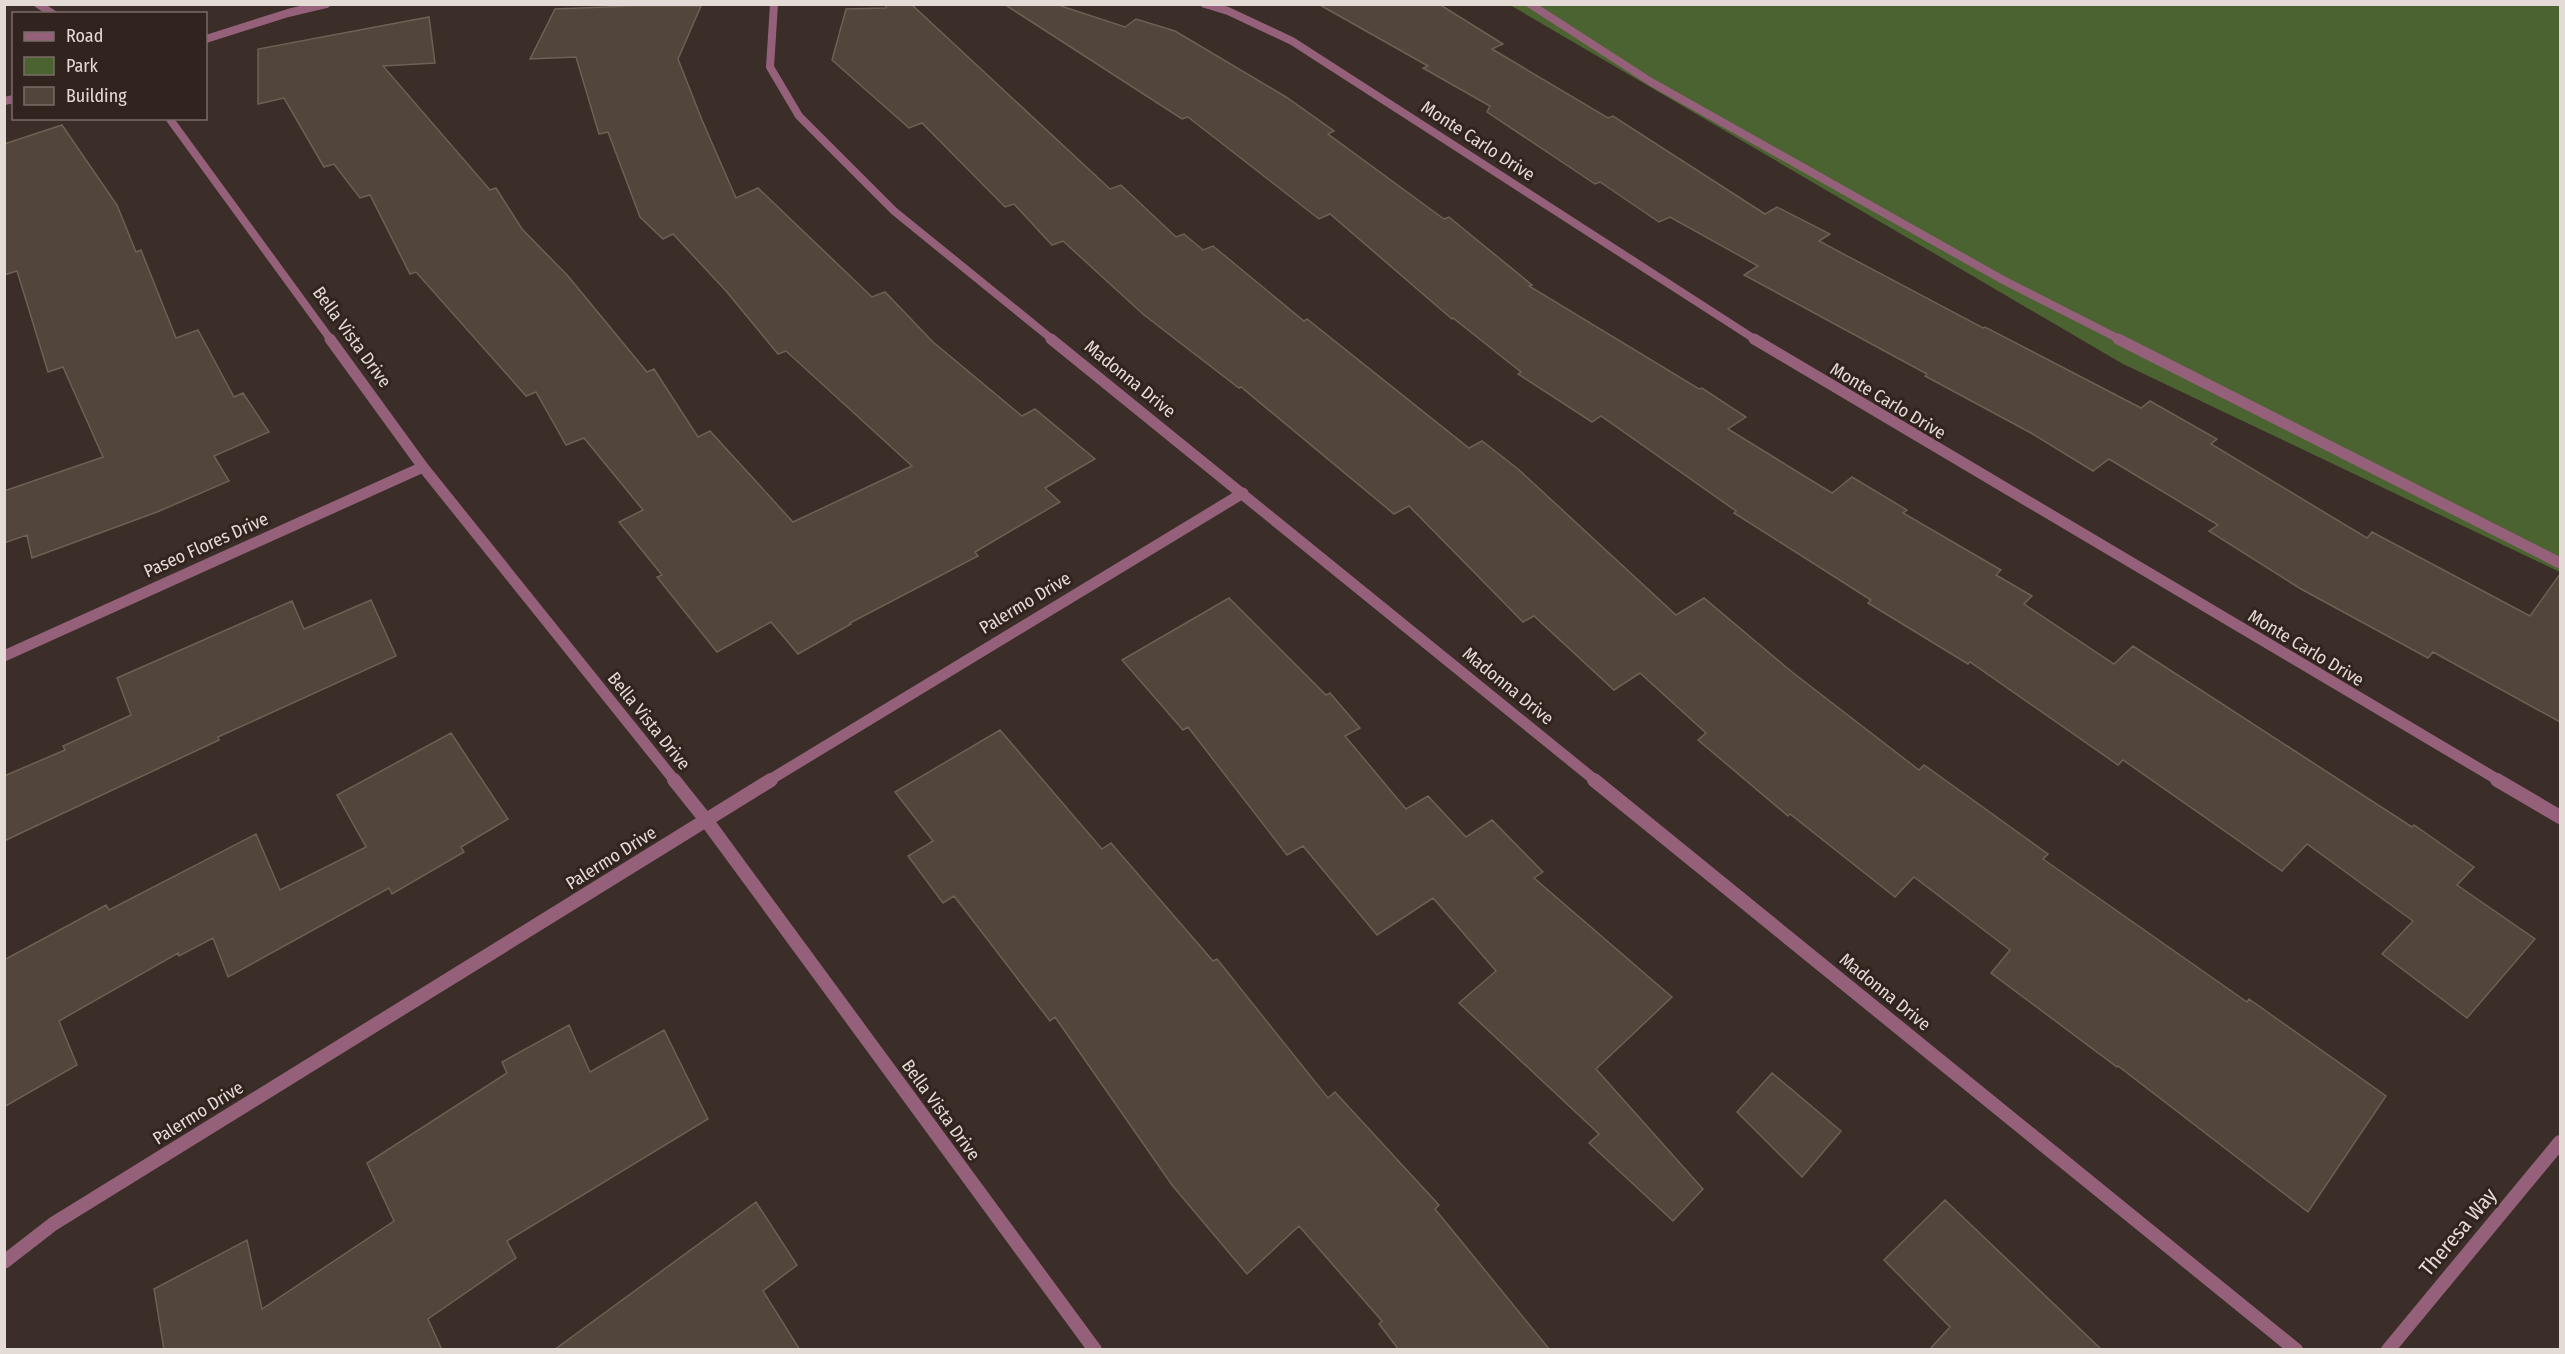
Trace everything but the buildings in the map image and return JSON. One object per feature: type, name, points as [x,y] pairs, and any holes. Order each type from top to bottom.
[{"type":"street","points":[[207,39],[288,13],[326,4]]},
{"type":"street","name":"Madonna Drive","points":[[774,4],[770,67],[799,116],[894,211],[2296,1350]]},
{"type":"street","name":"Monte Carlo Drive","points":[[1205,4],[1228,11],[1292,41],[1790,362],[2560,818]]},
{"type":"street","points":[[1530,4],[1651,82],[2003,280],[2560,563]]},
{"type":"street","name":"Bella Vista Drive","points":[[170,120],[423,467],[706,820],[1095,1350]]},
{"type":"street","name":"Paseo Flores Drive","points":[[4,656],[423,467]]},
{"type":"street","name":"Palermo Drive","points":[[4,1262],[53,1224],[706,820],[1242,493]]},
{"type":"street","name":"Theresa Way","points":[[2388,1350],[2560,1142]]},
{"type":"green space","points":[[1510,5],[2560,5],[2560,572],[2123,364]]}]
